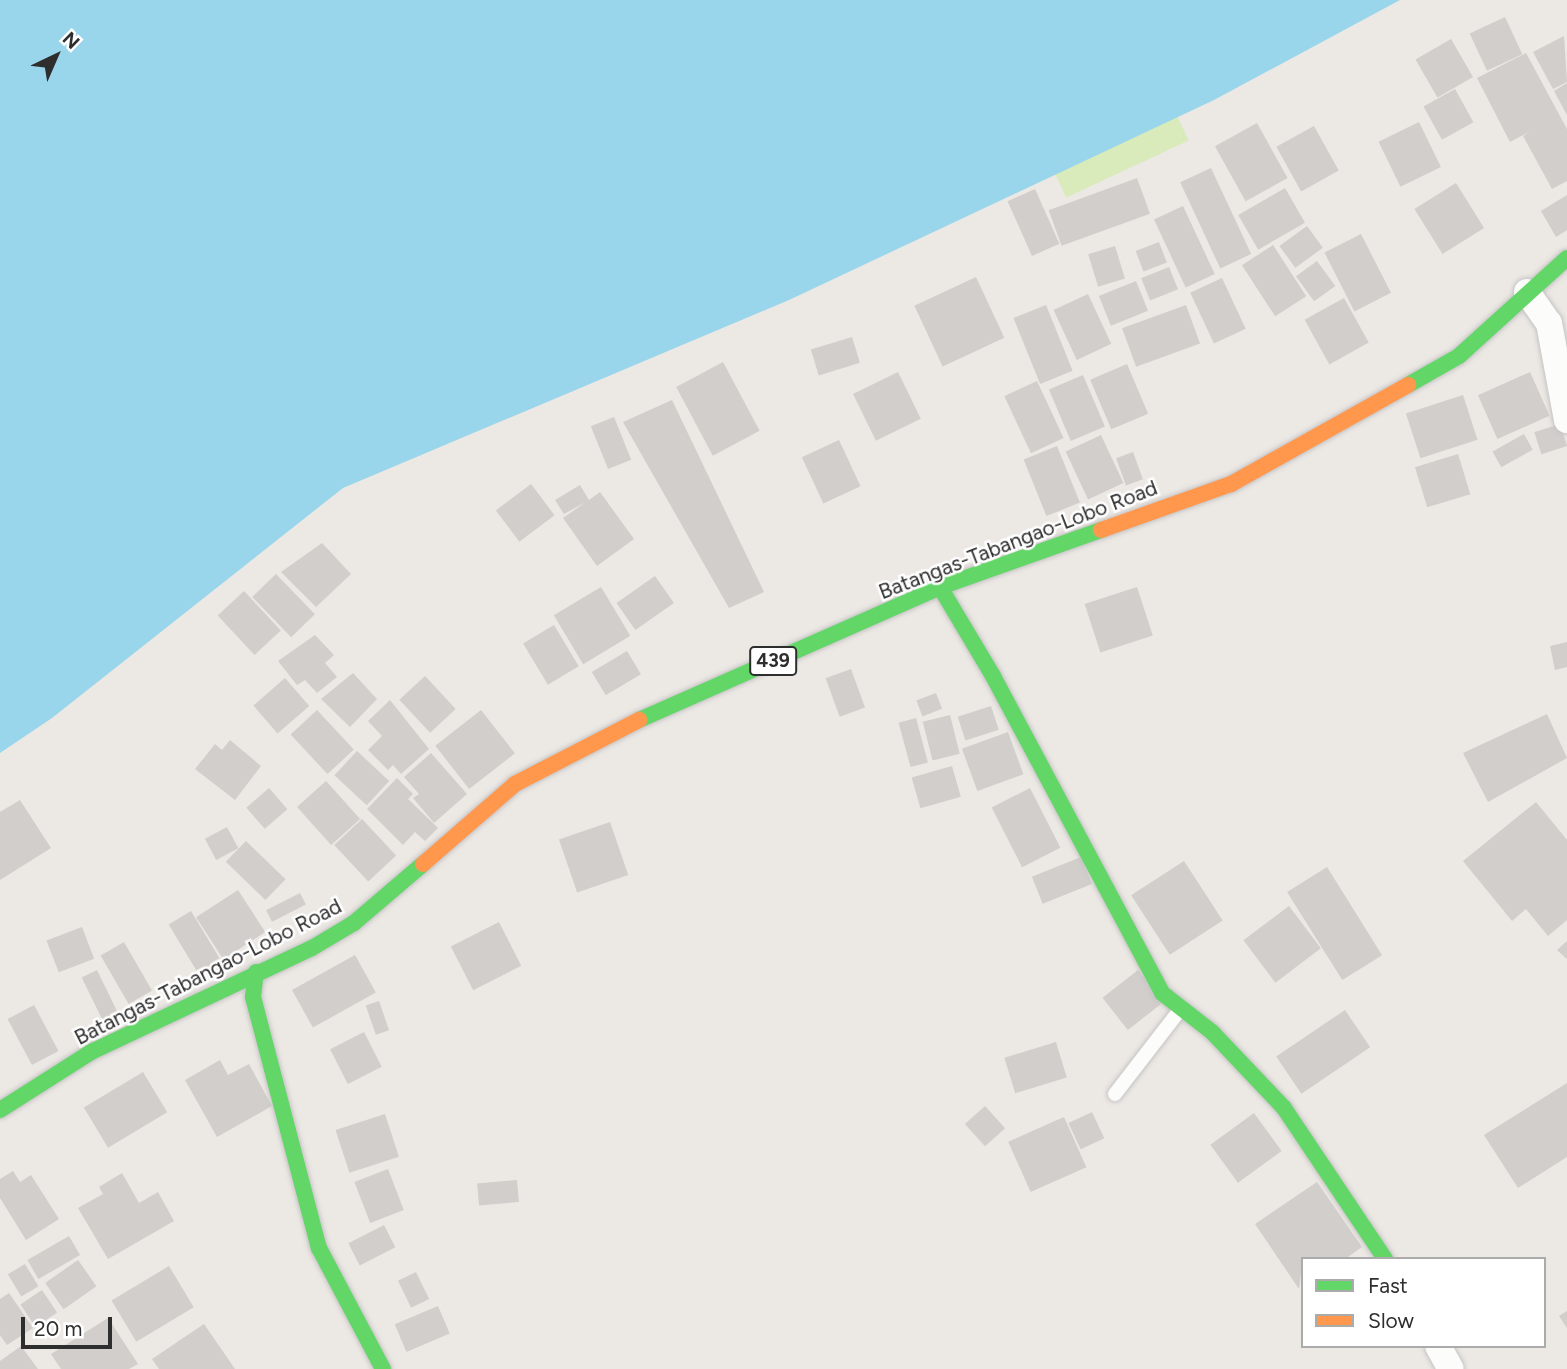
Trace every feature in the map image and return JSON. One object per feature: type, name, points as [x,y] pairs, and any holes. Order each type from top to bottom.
[{"type":"main road","name":"Batangas-Tabangao-Lobo Road","points":[[0,1110],[91,1052],[354,923],[514,784],[605,735],[940,587],[1231,484],[1458,356],[1567,257]]},
{"type":"main road","points":[[940,587],[993,676],[1162,993],[1212,1032],[1284,1108],[1384,1257]]},
{"type":"main road","points":[[256,972],[253,997],[319,1248],[383,1369]]},
{"type":"street","points":[[1527,292],[1549,323],[1567,420]]},
{"type":"street","points":[[1439,1348],[1451,1369]]},
{"type":"lane","points":[[1115,1094],[1181,1009]]},
{"type":"green space","points":[[1159,77],[1189,140],[1066,197],[1037,134]]},
{"type":"water","points":[[0,0],[1400,0],[1214,100],[789,300],[343,488],[52,718],[0,753]]},
{"type":"building","points":[[1505,17],[1522,54],[1487,71],[1470,33]]},
{"type":"building","points":[[1564,36],[1567,82],[1553,89],[1533,52]]},
{"type":"building","points":[[1451,39],[1473,77],[1437,98],[1415,60]]},
{"type":"building","points":[[1526,53],[1567,129],[1567,181],[1552,189],[1523,136],[1531,131],[1510,142],[1477,78]]},
{"type":"building","points":[[1567,83],[1567,115],[1554,91]]},
{"type":"building","points":[[1455,89],[1473,122],[1442,140],[1424,106]]},
{"type":"building","points":[[1419,122],[1441,167],[1400,187],[1379,142]]},
{"type":"building","points":[[1257,123],[1288,178],[1246,201],[1215,146]]},
{"type":"building","points":[[1314,126],[1339,171],[1301,191],[1276,147]]},
{"type":"building","points":[[1211,168],[1251,254],[1220,268],[1180,182]]},
{"type":"building","points":[[1137,178],[1150,214],[1062,246],[1049,210]]},
{"type":"building","points":[[1456,183],[1484,228],[1443,254],[1414,209]]},
{"type":"building","points":[[1285,188],[1305,223],[1258,250],[1238,215]]},
{"type":"building","points":[[1035,189],[1059,244],[1032,256],[1008,201]]},
{"type":"building","points":[[1567,195],[1567,230],[1556,237],[1541,211]]},
{"type":"building","points":[[1183,206],[1215,274],[1186,287],[1154,220]]},
{"type":"building","points":[[1307,226],[1323,248],[1295,268],[1279,246]]},
{"type":"building","points":[[1361,234],[1391,293],[1354,311],[1324,253]]},
{"type":"building","points":[[1159,242],[1167,263],[1144,271],[1136,251]]},
{"type":"building","points":[[1273,245],[1306,296],[1275,316],[1242,265]]},
{"type":"building","points":[[1115,246],[1125,279],[1098,287],[1088,254]]},
{"type":"building","points":[[1317,261],[1335,286],[1314,301],[1296,276]]},
{"type":"building","points":[[1169,267],[1178,289],[1150,300],[1141,278]]},
{"type":"building","points":[[976,277],[1004,338],[943,366],[914,306]]},
{"type":"building","points":[[1222,278],[1246,329],[1214,344],[1190,293]]},
{"type":"building","points":[[1136,281],[1148,311],[1111,326],[1099,296]]},
{"type":"building","points":[[1088,294],[1111,344],[1077,360],[1054,310]]},
{"type":"building","points":[[1344,298],[1369,343],[1329,364],[1305,320]]},
{"type":"building","points":[[1046,305],[1073,371],[1040,384],[1014,318]]},
{"type":"building","points":[[1186,305],[1200,344],[1136,367],[1122,328]]},
{"type":"building","points":[[852,337],[860,363],[819,375],[811,350]]},
{"type":"building","points":[[723,362],[760,431],[713,456],[676,387]]},
{"type":"building","points":[[1127,364],[1148,414],[1111,429],[1090,380]]},
{"type":"building","points":[[898,372],[921,419],[876,441],[853,394]]},
{"type":"building","points":[[1530,372],[1550,416],[1497,439],[1478,395]]},
{"type":"building","points":[[1083,375],[1105,427],[1071,441],[1049,389]]},
{"type":"building","points":[[1037,381],[1064,438],[1031,453],[1004,396]]},
{"type":"building","points":[[1463,395],[1478,440],[1420,458],[1406,414]]},
{"type":"building","points":[[672,400],[764,592],[729,608],[623,422]]},
{"type":"building","points":[[614,417],[631,460],[608,469],[591,426]]},
{"type":"building","points":[[1560,424],[1567,446],[1541,454],[1534,432]]},
{"type":"building","points":[[1524,434],[1533,450],[1501,467],[1493,451]]},
{"type":"building","points":[[1101,435],[1123,483],[1088,500],[1066,451]]},
{"type":"building","points":[[839,440],[861,486],[823,504],[802,457]]},
{"type":"building","points":[[1057,446],[1080,503],[1046,516],[1024,459]]},
{"type":"building","points":[[1133,452],[1143,479],[1126,485],[1116,458]]},
{"type":"building","points":[[1458,454],[1470,494],[1427,507],[1415,467]]},
{"type":"building","points":[[531,484],[554,515],[519,542],[496,510]]},
{"type":"building","points":[[580,485],[589,500],[600,492],[634,539],[597,566],[563,518],[586,502],[564,514],[555,500]]},
{"type":"building","points":[[322,543],[351,574],[316,607],[281,572]]},
{"type":"building","points":[[276,574],[315,614],[291,637],[252,597]]},
{"type":"building","points":[[655,576],[674,603],[635,630],[616,603]]},
{"type":"building","points":[[601,587],[630,636],[583,664],[554,615]]},
{"type":"building","points":[[1137,587],[1153,636],[1100,652],[1085,604]]},
{"type":"building","points":[[244,591],[281,630],[254,655],[218,616]]},
{"type":"building","points":[[554,625],[579,666],[548,685],[523,644]]},
{"type":"building","points":[[315,635],[334,655],[325,663],[337,677],[317,693],[305,680],[297,685],[278,661]]},
{"type":"building","points":[[1567,642],[1567,667],[1555,670],[1550,646]]},
{"type":"building","points":[[627,651],[641,674],[606,695],[592,672]]},
{"type":"building","points":[[851,669],[865,708],[840,717],[826,678]]},
{"type":"building","points":[[353,673],[377,699],[350,727],[321,699]]},
{"type":"building","points":[[425,676],[456,709],[430,733],[399,700]]},
{"type":"building","points":[[285,678],[309,706],[278,733],[253,706]]},
{"type":"building","points":[[936,693],[942,709],[922,716],[916,701]]},
{"type":"building","points":[[390,700],[429,749],[401,774],[393,765],[388,770],[368,750],[382,736],[368,721]]},
{"type":"building","points":[[991,706],[999,730],[965,741],[958,717]]},
{"type":"building","points":[[317,710],[354,749],[327,774],[291,735]]},
{"type":"building","points":[[481,710],[515,753],[469,789],[435,746]]},
{"type":"building","points":[[1547,714],[1567,758],[1488,802],[1463,753]]},
{"type":"building","points":[[950,715],[960,754],[933,761],[923,722]]},
{"type":"building","points":[[916,718],[928,762],[911,767],[899,723]]},
{"type":"building","points":[[1008,732],[1023,774],[977,791],[962,749]]},
{"type":"building","points":[[230,740],[261,766],[235,800],[195,769],[215,744],[222,750]]},
{"type":"building","points":[[357,751],[389,781],[367,805],[334,775]]},
{"type":"building","points":[[431,753],[467,794],[434,823],[413,798],[419,794],[404,777]]},
{"type":"building","points":[[952,766],[961,797],[920,808],[912,778]]},
{"type":"building","points":[[397,778],[413,794],[408,799],[438,828],[425,841],[415,832],[403,845],[367,809]]},
{"type":"building","points":[[326,781],[360,819],[331,845],[297,807]]},
{"type":"building","points":[[269,788],[287,809],[265,829],[246,808]]},
{"type":"building","points":[[1030,788],[1060,848],[1022,867],[992,808]]},
{"type":"building","points":[[20,800],[51,848],[0,880],[0,812]]},
{"type":"building","points":[[1536,802],[1567,840],[1567,920],[1548,936],[1526,909],[1512,921],[1463,861]]},
{"type":"building","points":[[362,819],[396,856],[368,881],[334,845]]},
{"type":"building","points":[[610,822],[628,875],[577,893],[559,840]]},
{"type":"building","points":[[227,827],[238,848],[216,860],[205,839]]},
{"type":"building","points":[[246,841],[286,879],[265,900],[226,862]]},
{"type":"building","points":[[1081,857],[1092,884],[1043,904],[1032,877]]},
{"type":"building","points":[[1184,861],[1223,921],[1170,955],[1131,895]]},
{"type":"building","points":[[1327,867],[1382,955],[1342,980],[1287,892]]},
{"type":"building","points":[[238,890],[265,932],[223,959],[196,917]]},
{"type":"building","points":[[300,893],[306,905],[272,922],[266,910]]},
{"type":"building","points":[[1289,906],[1321,948],[1275,983],[1243,940]]},
{"type":"building","points":[[191,911],[220,960],[198,973],[169,924]]},
{"type":"building","points":[[499,922],[521,966],[473,990],[451,947]]},
{"type":"building","points":[[82,927],[94,959],[59,972],[47,941]]},
{"type":"building","points":[[1567,941],[1567,959],[1557,950]]},
{"type":"building","points":[[124,942],[152,990],[129,1004],[101,956]]},
{"type":"building","points":[[355,955],[376,993],[313,1028],[292,990]]},
{"type":"building","points":[[97,970],[118,1013],[103,1021],[82,977]]},
{"type":"building","points":[[1138,970],[1163,1002],[1128,1030],[1103,998]]},
{"type":"building","points":[[379,1001],[389,1030],[376,1035],[366,1006]]},
{"type":"building","points":[[34,1005],[58,1051],[32,1065],[8,1019]]},
{"type":"building","points":[[1345,1010],[1370,1047],[1301,1094],[1276,1056]]},
{"type":"building","points":[[364,1032],[382,1067],[348,1084],[330,1049]]},
{"type":"building","points":[[1056,1042],[1067,1077],[1015,1093],[1004,1058]]},
{"type":"building","points":[[220,1060],[228,1075],[249,1064],[272,1106],[217,1137],[185,1080]]},
{"type":"building","points":[[143,1072],[167,1112],[108,1148],[84,1108]]},
{"type":"building","points":[[1567,1083],[1567,1157],[1518,1188],[1484,1135]]},
{"type":"building","points":[[985,1106],[1005,1128],[985,1146],[965,1124]]},
{"type":"building","points":[[1092,1112],[1104,1138],[1081,1149],[1068,1123]]},
{"type":"building","points":[[1254,1113],[1282,1151],[1238,1183],[1210,1145]]},
{"type":"building","points":[[385,1114],[399,1157],[349,1173],[336,1130]]},
{"type":"building","points":[[1064,1117],[1086,1167],[1031,1192],[1008,1142]]},
{"type":"building","points":[[388,1169],[404,1210],[370,1223],[354,1182]]},
{"type":"building","points":[[13,1171],[20,1182],[31,1175],[59,1219],[26,1240],[0,1198],[0,1179]]},
{"type":"building","points":[[122,1173],[139,1203],[158,1192],[174,1221],[108,1259],[78,1208],[103,1194],[99,1187]]},
{"type":"building","points":[[517,1180],[519,1202],[479,1205],[477,1183]]},
{"type":"building","points":[[1317,1182],[1362,1247],[1348,1257],[1301,1257],[1299,1289],[1255,1224]]},
{"type":"building","points":[[384,1225],[395,1247],[360,1265],[348,1243]]},
{"type":"building","points":[[69,1236],[80,1255],[38,1279],[27,1260]]},
{"type":"building","points":[[78,1260],[96,1286],[64,1309],[45,1283]]},
{"type":"building","points":[[25,1264],[38,1286],[21,1297],[8,1274]]},
{"type":"building","points":[[169,1266],[194,1307],[136,1342],[112,1301]]},
{"type":"building","points":[[416,1272],[429,1299],[411,1308],[398,1281]]},
{"type":"building","points":[[42,1290],[57,1312],[36,1327],[20,1305]]},
{"type":"building","points":[[9,1293],[33,1328],[7,1345],[0,1335],[0,1299]]},
{"type":"building","points":[[438,1306],[450,1334],[406,1352],[395,1324]]},
{"type":"building","points":[[1567,1311],[1567,1328],[1559,1316]]},
{"type":"building","points":[[108,1318],[138,1364],[129,1369],[61,1369],[51,1354]]},
{"type":"building","points":[[204,1324],[235,1369],[159,1369],[152,1359]]},
{"type":"building","points":[[21,1346],[38,1369],[0,1369],[0,1361]]},
{"type":"traffic: fast","points":[[1408,385],[1459,356],[1567,258]]},
{"type":"traffic: fast","points":[[639,720],[940,587],[1101,530]]},
{"type":"traffic: fast","points":[[940,587],[993,676],[1162,993],[1212,1032],[1284,1108],[1384,1257]]},
{"type":"traffic: fast","points":[[0,1110],[91,1052],[312,948],[354,923],[423,864]]},
{"type":"traffic: fast","points":[[256,972],[253,997],[319,1248],[383,1369]]},
{"type":"traffic: slow","points":[[1101,530],[1231,484],[1408,385]]},
{"type":"traffic: slow","points":[[423,864],[515,784],[639,720]]}]
